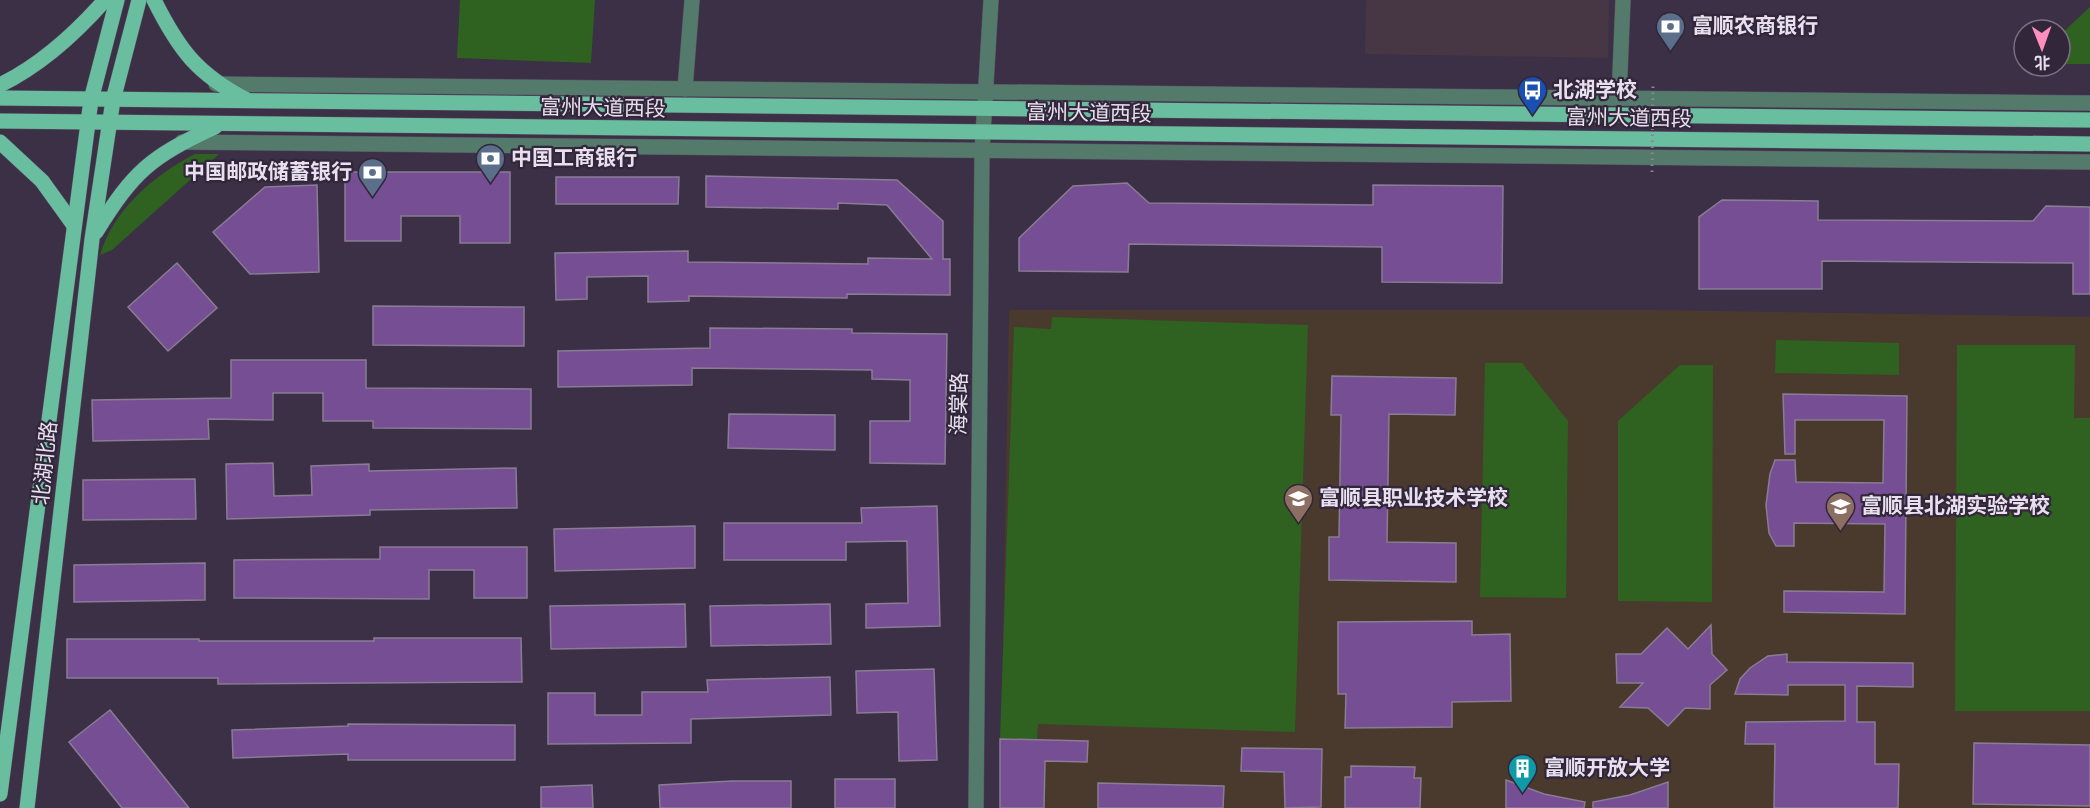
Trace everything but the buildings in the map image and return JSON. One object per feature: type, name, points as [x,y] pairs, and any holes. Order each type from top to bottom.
[{"type":"main road","name":"北湖北路","points":[[0,794],[87,123],[117,0]]},
{"type":"main road","name":"北湖北路","points":[[27,808],[92,239],[114,100],[139,0]]},
{"type":"main road","points":[[154,0],[174,39],[216,84],[250,102]]},
{"type":"main road","points":[[4,81],[36,64],[72,36],[101,2]]},
{"type":"main road","name":"富州大道西段","points":[[0,98],[2090,120]]},
{"type":"main road","name":"富州大道西段","points":[[0,122],[2090,144]]},
{"type":"main road","points":[[92,239],[119,194],[136,174],[157,156],[220,125]]},
{"type":"main road","points":[[0,142],[42,181],[73,224]]},
{"type":"street","points":[[685,89],[692,0]]},
{"type":"street","name":"海棠路","points":[[976,808],[982,151],[992,0]]},
{"type":"street","points":[[1619,98],[1623,0]]},
{"type":"street","points":[[216,84],[2090,103]]},
{"type":"street","points":[[182,142],[2090,162]]},
{"type":"path","points":[[1652,172],[1653,82]]},
{"type":"shaded area","points":[[1366,0],[1609,0],[1608,58],[1365,54]]},
{"type":"shaded area","points":[[1009,310],[1658,310],[2090,317],[2090,808],[1000,808]]},
{"type":"green space","points":[[460,0],[595,0],[591,63],[457,58]]},
{"type":"green space","points":[[2090,7],[2090,64],[2072,64],[2072,24]]},
{"type":"green space","points":[[195,154],[219,154],[112,250],[100,255],[115,223],[137,196],[165,172]]},
{"type":"green space","points":[[1052,317],[1308,325],[1295,732],[1038,724],[1037,740],[1000,739],[1014,327],[1051,329]]},
{"type":"green space","points":[[1776,340],[1899,343],[1899,375],[1775,373]]},
{"type":"green space","points":[[1957,345],[2075,345],[2074,418],[2090,418],[2090,711],[1955,711]]},
{"type":"green space","points":[[1485,363],[1522,363],[1568,421],[1566,598],[1480,597]]},
{"type":"green space","points":[[1680,365],[1713,365],[1712,602],[1618,601],[1618,421]]},
{"type":"place","name":"富顺农商银行","points":[[1671,52]]},
{"type":"place","name":"北湖学校","points":[[1532,116]]},
{"type":"place","name":"中国工商银行","points":[[490,184]]},
{"type":"place","name":"中国邮政储蓄银行","points":[[373,198]]},
{"type":"place","name":"富顺县职业技术学校","points":[[1298,524]]},
{"type":"place","name":"富顺县北湖实验学校","points":[[1840,532]]},
{"type":"place","name":"富顺开放大学","points":[[1523,794]]}]
